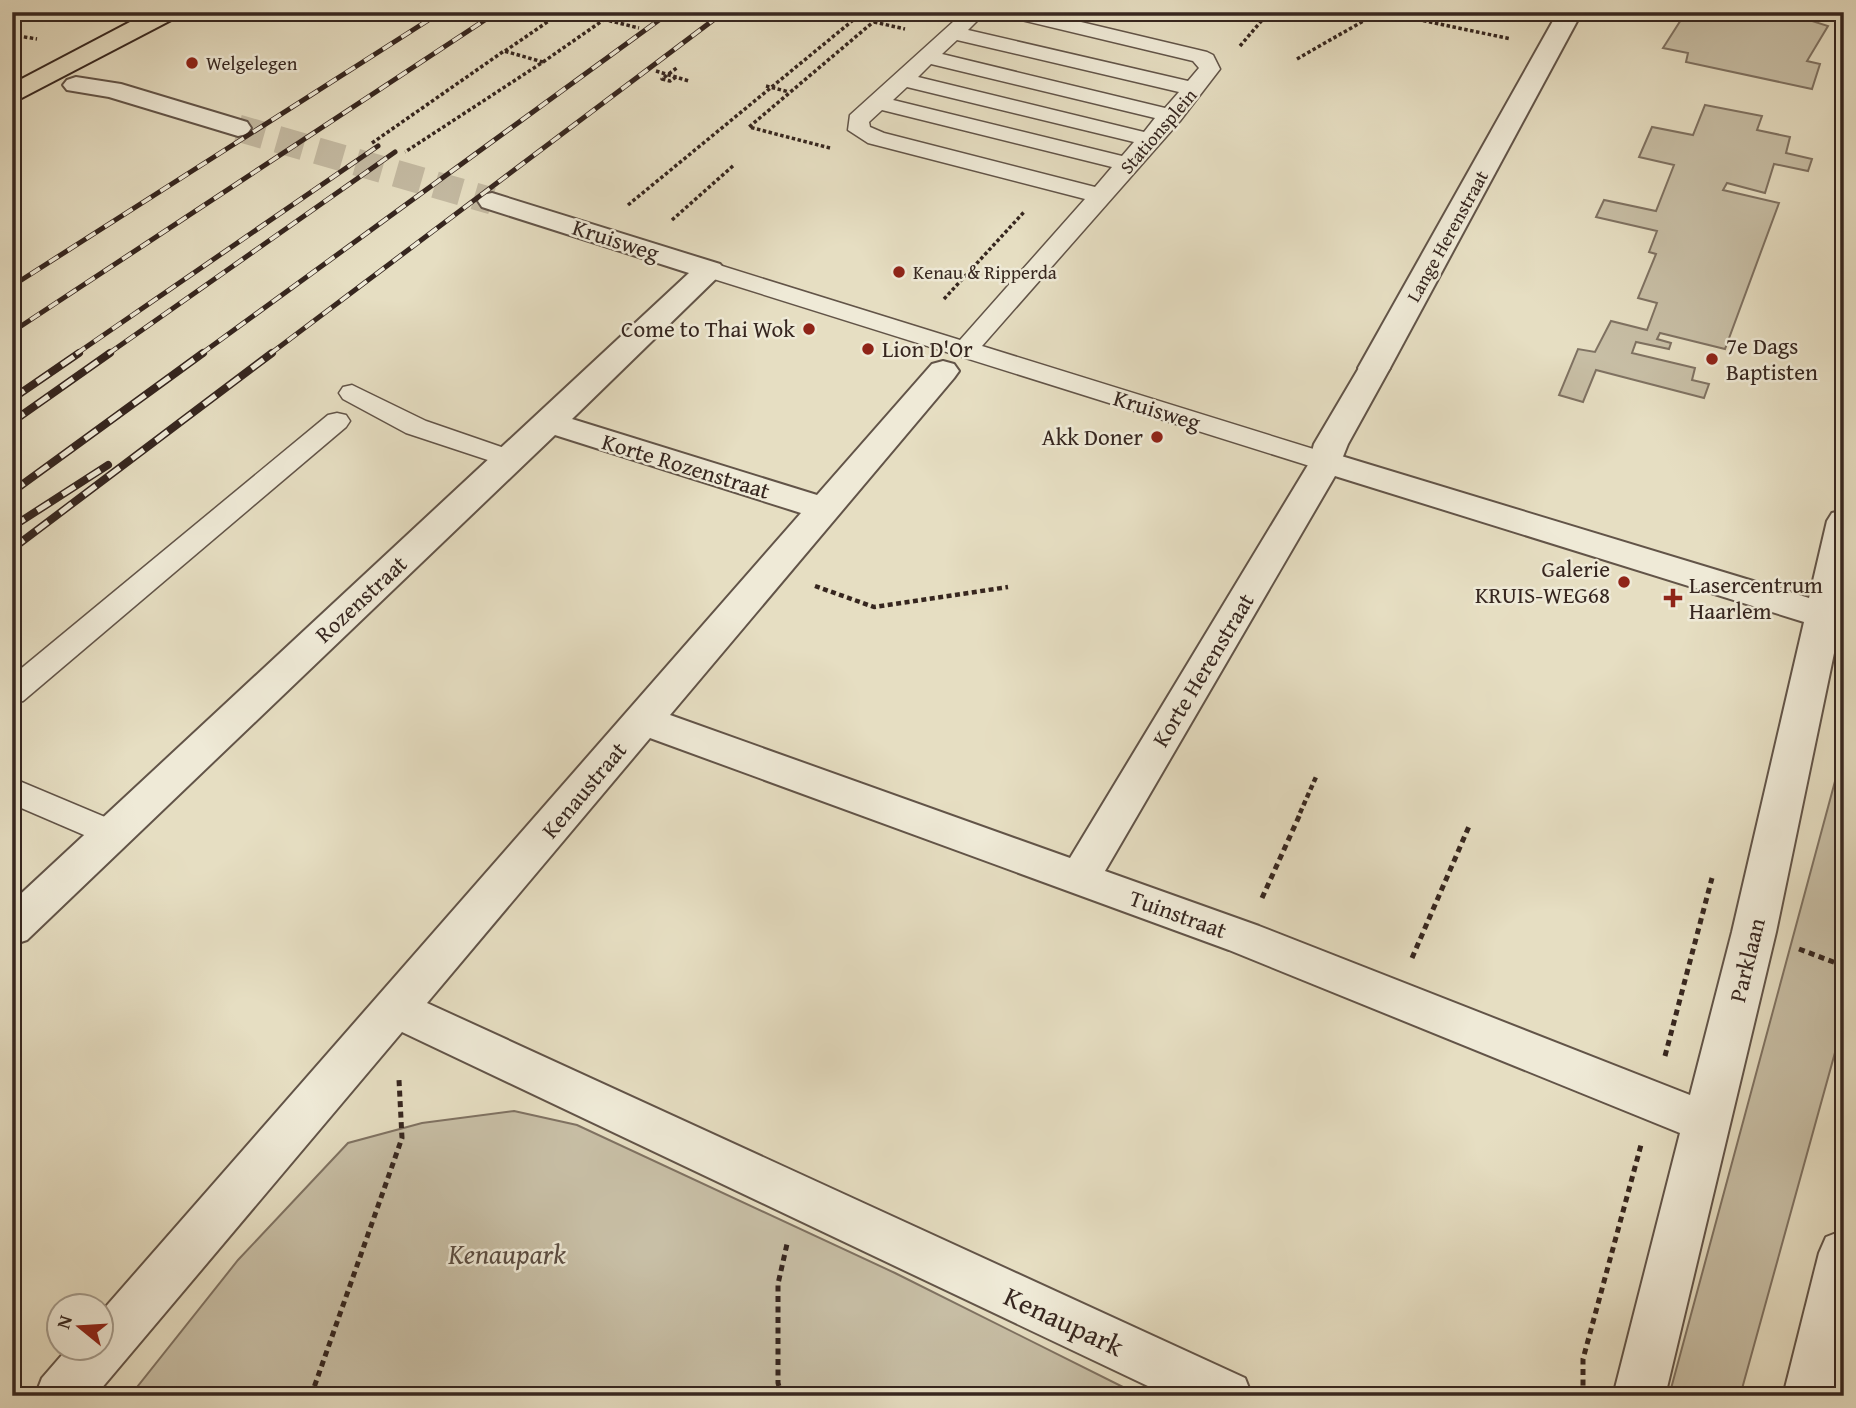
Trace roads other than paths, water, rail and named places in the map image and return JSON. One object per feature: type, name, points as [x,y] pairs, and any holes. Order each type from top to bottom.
[{"type":"main road","points":[[12,95],[139,12]]},
{"type":"main road","points":[[12,74],[60,62],[168,12]]},
{"type":"main road","points":[[12,109],[54,88],[60,62]]},
{"type":"street","name":"Lange Herenstraat","points":[[1326,462],[1331,444],[1570,12]]},
{"type":"street","points":[[60,62],[112,90],[237,128]]},
{"type":"street","name":"Kruisweg","points":[[492,201],[710,270]]},
{"type":"street","name":"Rozenstraat","points":[[12,928],[710,270]]},
{"type":"street","name":"Kenaustraat","points":[[396,1009],[954,360]]},
{"type":"street","name":"Korte Rozenstraat","points":[[548,422],[824,509]]},
{"type":"street","name":"Kruisweg","points":[[1326,462],[1824,615]]},
{"type":"street","name":"Korte Herenstraat","points":[[1079,879],[1326,462]]},
{"type":"street","name":"Parklaan","points":[[1639,1396],[1754,932],[1844,521]]},
{"type":"street","name":"Tuinstraat","points":[[643,720],[1244,938],[1707,1123]]},
{"type":"street","points":[[61,1396],[396,1009]]},
{"type":"street","name":"Kenaupark","points":[[396,1009],[798,1199],[1226,1396]]},
{"type":"street","points":[[1809,1396],[1844,1253]]},
{"type":"lane","name":"Stationsplein","points":[[954,360],[1156,134],[1209,65],[1200,56],[1012,12]]},
{"type":"lane","points":[[921,62],[1156,134]]},
{"type":"lane","points":[[921,62],[1156,134]]},
{"type":"lane","points":[[921,62],[1156,134]]},
{"type":"lane","points":[[921,62],[1156,134]]},
{"type":"lane","points":[[921,62],[1156,134]]},
{"type":"lane","name":"Kruisweg","points":[[710,270],[954,360],[1326,462]]},
{"type":"lane","points":[[352,393],[416,427],[509,459]]},
{"type":"lane","points":[[12,693],[337,421]]},
{"type":"lane","points":[[12,790],[112,834]]},
{"type":"tunnel","points":[[238,128],[492,201]]},
{"type":"railway","points":[[12,286],[441,12]]},
{"type":"railway","points":[[12,332],[497,12]]},
{"type":"railway","points":[[201,354],[670,12]]},
{"type":"railway","points":[[270,354],[724,12]]},
{"type":"railway","points":[[76,354],[378,146]]},
{"type":"railway","points":[[108,354],[395,152]]},
{"type":"railway","points":[[12,399],[79,353]]},
{"type":"railway","points":[[12,422],[110,353]]},
{"type":"railway","points":[[12,492],[203,353]]},
{"type":"railway","points":[[12,549],[272,353]]},
{"type":"railway","points":[[12,527],[108,465]]},
{"type":"place","name":"Welgelegen","points":[[192,63]]},
{"type":"place","name":"Kenau & Ripperda","points":[[899,272]]},
{"type":"place","name":"Come to Thai Wok","points":[[809,329]]},
{"type":"place","name":"Lion D'Or","points":[[868,349]]},
{"type":"place","name":"7e Dags Baptisten","points":[[1712,359]]},
{"type":"place","name":"Akk Doner","points":[[1157,437]]},
{"type":"place","name":"Galerie KRUIS-WEG68","points":[[1624,582]]},
{"type":"place","name":"Lasercentrum Haarlem","points":[[1673,598]]}]
